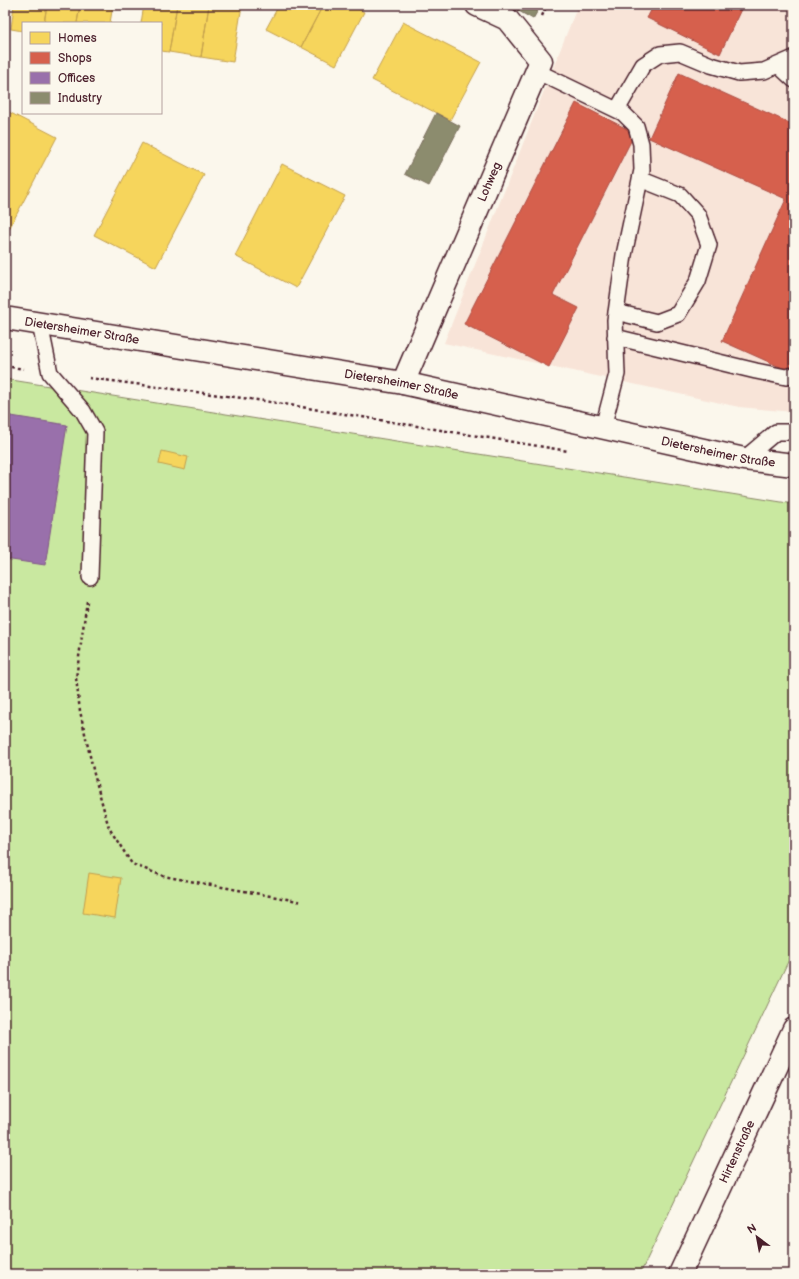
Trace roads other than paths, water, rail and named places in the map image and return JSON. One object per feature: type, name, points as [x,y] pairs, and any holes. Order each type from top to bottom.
[{"type":"street","name":"Lohweg","points":[[403,383],[541,61],[507,19],[477,5]]},
{"type":"street","name":"Dietersheimer Straße","points":[[5,318],[403,383],[744,459],[794,465]]},
{"type":"street","name":"Hirtenstraße","points":[[680,1274],[794,1029]]},
{"type":"lane","points":[[617,110],[643,65],[660,54],[680,52],[711,65],[739,73],[764,71],[794,58]]},
{"type":"lane","points":[[778,65],[794,80]]},
{"type":"lane","points":[[536,71],[623,113],[636,126],[641,144],[642,170],[624,255],[616,312],[615,337],[617,374],[603,427]]},
{"type":"lane","points":[[616,312],[657,322],[678,314],[698,282],[709,245],[698,215],[680,195],[640,179]]},
{"type":"lane","points":[[40,324],[50,372],[83,412],[95,432],[90,577]]},
{"type":"lane","points":[[615,337],[756,371],[786,377],[794,375]]},
{"type":"lane","points":[[744,459],[776,432],[794,432]]}]
